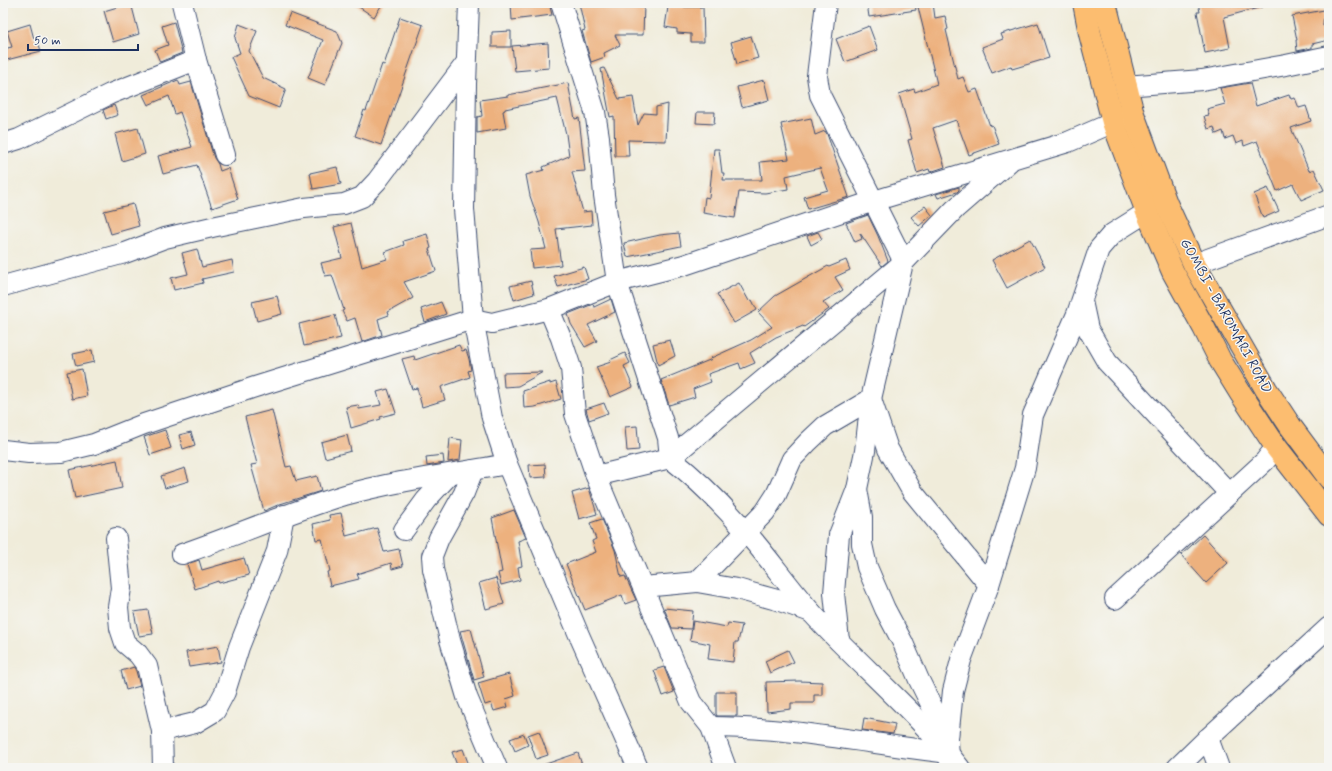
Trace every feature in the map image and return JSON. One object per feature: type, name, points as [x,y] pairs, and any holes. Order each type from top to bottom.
[{"type":"main road","name":"GOMBI - BAROMARI ROAD","points":[[1084,3],[1090,34],[1113,122],[1147,212],[1173,272],[1220,360],[1276,447],[1329,515]]},
{"type":"main road","name":"GOMBI - BAROMARI ROAD","points":[[1105,3],[1133,114],[1166,203],[1194,264],[1270,395],[1291,427],[1328,476]]},
{"type":"street","points":[[182,3],[196,60],[225,155]]},
{"type":"street","points":[[469,3],[466,63],[464,209],[473,319],[492,418],[506,464],[638,768]]},
{"type":"street","points":[[561,3],[595,112],[599,137],[604,195],[617,282],[668,438],[670,458],[694,476],[746,531],[811,612],[952,757]]},
{"type":"street","points":[[826,3],[817,76],[820,95],[874,201],[902,258],[903,263],[871,399],[865,451],[857,489],[839,535],[834,593],[839,641]]},
{"type":"street","points":[[1126,86],[1202,80],[1329,56]]},
{"type":"street","points":[[3,144],[19,138],[110,94],[196,60]]},
{"type":"street","points":[[3,286],[126,253],[165,238],[304,208],[344,204],[362,197],[377,181],[466,63]]},
{"type":"street","points":[[3,450],[29,453],[61,452],[94,444],[144,424],[473,319],[492,323],[549,309],[617,282],[684,265],[874,201],[1068,142],[1133,114]]},
{"type":"street","points":[[596,476],[670,458],[903,263],[955,208],[1011,160]]},
{"type":"street","points":[[952,757],[953,691],[961,660],[989,585],[1025,468],[1033,415],[1082,301],[1099,249],[1112,234],[1147,212]]},
{"type":"street","points":[[1194,264],[1329,216]]},
{"type":"street","points":[[1082,301],[1088,329],[1107,362],[1229,493]]},
{"type":"street","points":[[549,309],[571,368],[575,414],[596,476],[691,702],[711,727],[726,768]]},
{"type":"street","points":[[697,582],[765,512],[776,495],[792,459],[802,447],[825,426],[871,399]]},
{"type":"street","points":[[871,399],[888,449],[912,491],[989,585]]},
{"type":"street","points":[[1116,599],[1265,461],[1276,447]]},
{"type":"street","points":[[182,554],[223,540],[284,515],[346,495],[407,481],[506,464]]},
{"type":"street","points":[[473,470],[464,493],[439,538],[432,556],[433,569],[450,640],[467,697],[497,768]]},
{"type":"street","points":[[404,530],[426,500],[450,474]]},
{"type":"street","points":[[857,489],[862,517],[862,544],[867,567],[885,609],[904,643],[952,757]]},
{"type":"street","points":[[162,731],[195,723],[215,711],[225,692],[240,647],[277,551],[284,515]]},
{"type":"street","points":[[116,538],[121,588],[118,607],[120,628],[125,643],[138,654],[147,666],[162,731],[163,768]]},
{"type":"street","points":[[643,587],[697,582],[737,589],[777,600],[811,612]]},
{"type":"street","points":[[1177,768],[1329,627]]},
{"type":"street","points":[[711,727],[787,731],[952,757]]},
{"type":"street","points":[[1208,738],[1219,768]]},
{"type":"building","points":[[131,3],[139,34],[113,42],[104,11]]},
{"type":"building","points":[[353,3],[383,3],[374,17]]},
{"type":"building","points":[[511,3],[549,3],[552,15],[512,20]]},
{"type":"building","points":[[579,3],[633,3],[644,5],[643,35],[615,35],[620,45],[604,53],[605,57],[591,62],[582,31],[585,30]]},
{"type":"building","points":[[867,3],[915,3],[916,10],[869,17]]},
{"type":"building","points":[[917,3],[933,3],[935,18],[945,16],[948,29],[946,30],[958,79],[963,77],[969,92],[977,89],[990,126],[992,125],[999,144],[969,155],[956,120],[933,128],[945,167],[930,172],[929,169],[917,173],[908,140],[912,139],[899,94],[914,89],[915,92],[937,84]]},
{"type":"building","points":[[1198,3],[1261,3],[1262,7],[1224,17],[1230,48],[1205,53],[1197,12],[1200,12]]},
{"type":"building","points":[[668,7],[703,7],[704,42],[691,42],[691,34],[677,33],[677,29],[665,27]]},
{"type":"building","points":[[1324,10],[1323,26],[1329,25],[1329,40],[1312,44],[1312,48],[1297,51],[1297,40],[1292,16]]},
{"type":"building","points":[[290,13],[337,31],[342,43],[325,85],[308,78],[323,40],[285,25]]},
{"type":"building","points":[[400,17],[423,25],[381,145],[355,136],[364,110],[366,111],[382,64],[384,65]]},
{"type":"building","points":[[174,22],[182,53],[160,62],[155,50],[168,45],[162,26]]},
{"type":"building","points":[[1038,23],[1049,58],[1012,69],[1011,66],[992,73],[982,47],[1003,39],[1001,34]]},
{"type":"building","points":[[30,24],[34,39],[37,38],[41,51],[3,61],[3,49],[12,47],[7,31]]},
{"type":"building","points":[[239,24],[257,31],[249,51],[263,78],[286,89],[279,108],[249,96],[231,57],[240,53],[235,38]]},
{"type":"building","points":[[869,26],[878,50],[845,62],[836,39]]},
{"type":"building","points":[[511,31],[511,47],[492,47],[492,32]]},
{"type":"building","points":[[751,36],[758,58],[737,64],[731,42]]},
{"type":"building","points":[[548,43],[549,68],[515,71],[512,46]]},
{"type":"building","points":[[604,68],[619,99],[633,97],[638,125],[644,113],[656,114],[656,107],[668,104],[666,141],[628,140],[629,156],[615,156],[614,116],[610,117],[601,69]]},
{"type":"building","points":[[178,80],[180,85],[191,82],[214,158],[220,171],[228,168],[238,199],[212,208],[197,165],[163,174],[158,156],[192,147],[180,112],[175,114],[169,96],[148,105],[143,95]]},
{"type":"building","points":[[764,80],[769,100],[742,107],[737,87]]},
{"type":"building","points":[[568,83],[575,119],[579,118],[585,171],[572,172],[583,212],[591,211],[592,225],[556,229],[561,265],[532,268],[530,250],[546,249],[530,196],[526,175],[544,170],[543,167],[569,156],[566,134],[557,98],[505,109],[503,111],[506,128],[477,133],[477,117],[482,116],[480,100],[508,96]]},
{"type":"building","points":[[1250,83],[1256,106],[1289,95],[1291,99],[1295,98],[1299,108],[1306,106],[1311,121],[1291,128],[1309,171],[1314,169],[1324,190],[1301,200],[1293,184],[1277,191],[1257,141],[1244,146],[1243,141],[1236,144],[1233,136],[1225,139],[1223,131],[1216,134],[1214,127],[1208,129],[1204,116],[1209,115],[1207,109],[1225,104],[1220,88]]},
{"type":"building","points":[[114,105],[118,115],[106,119],[103,110]]},
{"type":"building","points":[[697,112],[715,112],[714,124],[696,123]]},
{"type":"building","points":[[811,118],[815,135],[825,131],[827,134],[849,197],[808,209],[804,197],[828,190],[820,168],[786,176],[788,189],[765,193],[739,192],[735,218],[703,213],[705,197],[709,198],[714,149],[719,149],[722,173],[724,173],[723,180],[762,180],[760,162],[789,159],[781,124]]},
{"type":"building","points":[[138,128],[145,154],[122,161],[115,134]]},
{"type":"building","points":[[337,167],[341,184],[313,189],[310,173]]},
{"type":"building","points":[[959,187],[957,192],[938,198],[936,194]]},
{"type":"building","points":[[1268,188],[1279,211],[1263,218],[1254,194]]},
{"type":"building","points":[[133,204],[139,226],[111,234],[104,211]]},
{"type":"building","points":[[925,206],[932,215],[919,226],[911,217]]},
{"type":"building","points":[[868,215],[888,261],[882,266],[860,233],[862,239],[855,242],[846,223]]},
{"type":"building","points":[[351,223],[362,267],[387,259],[385,252],[404,245],[403,241],[427,234],[431,248],[429,249],[436,271],[404,282],[413,298],[388,312],[389,315],[378,319],[382,335],[362,342],[355,318],[347,321],[342,311],[344,310],[332,275],[325,276],[321,263],[342,258],[334,227]]},
{"type":"building","points":[[818,232],[822,239],[811,245],[807,236]]},
{"type":"building","points":[[679,233],[681,246],[627,257],[624,243],[660,235]]},
{"type":"building","points":[[1030,239],[1045,267],[1007,288],[992,260]]},
{"type":"building","points":[[197,249],[202,267],[232,260],[234,272],[202,279],[203,283],[174,290],[171,278],[188,274],[182,253]]},
{"type":"building","points":[[846,260],[850,270],[835,277],[843,290],[823,302],[829,309],[804,327],[803,326],[776,337],[750,353],[755,363],[741,369],[739,363],[708,374],[711,382],[693,389],[695,397],[669,405],[661,380],[712,359],[711,358],[751,340],[772,327],[758,312],[775,296],[828,266],[829,267]]},
{"type":"building","points":[[584,267],[588,279],[558,287],[554,276]]},
{"type":"building","points":[[531,281],[534,294],[514,300],[510,286]]},
{"type":"building","points":[[739,283],[749,301],[752,300],[757,310],[734,323],[717,294]]},
{"type":"building","points":[[277,296],[282,314],[257,321],[252,302]]},
{"type":"building","points":[[611,299],[615,312],[588,325],[597,341],[585,347],[571,324],[568,314],[593,304],[594,307]]},
{"type":"building","points":[[441,302],[446,314],[425,322],[421,309]]},
{"type":"building","points":[[335,315],[341,338],[304,346],[299,324]]},
{"type":"building","points":[[670,340],[675,356],[658,365],[653,344]]},
{"type":"building","points":[[459,345],[462,351],[466,350],[471,370],[468,371],[470,377],[441,387],[445,400],[422,407],[417,388],[412,389],[402,359],[414,356],[415,360]]},
{"type":"building","points":[[92,350],[94,362],[76,366],[73,354]]},
{"type":"building","points":[[625,353],[630,363],[624,366],[633,387],[610,397],[596,367],[611,362],[610,360]]},
{"type":"building","points":[[82,369],[87,396],[72,399],[67,372]]},
{"type":"building","points":[[543,372],[518,386],[504,387],[503,373]]},
{"type":"building","points":[[550,382],[550,384],[556,382],[561,399],[535,407],[524,408],[523,391]]},
{"type":"building","points":[[388,389],[396,413],[380,417],[381,419],[351,428],[346,407],[358,405],[359,409],[381,405],[377,392]]},
{"type":"building","points":[[604,403],[608,413],[589,420],[586,409]]},
{"type":"building","points":[[272,410],[286,467],[291,466],[296,481],[317,476],[321,491],[280,504],[264,511],[251,465],[257,464],[245,417]]},
{"type":"building","points":[[637,426],[639,450],[627,451],[625,427]]},
{"type":"building","points":[[165,430],[171,448],[150,455],[144,437]]},
{"type":"building","points":[[191,432],[195,445],[183,449],[179,435]]},
{"type":"building","points":[[347,435],[351,451],[325,458],[321,442]]},
{"type":"building","points":[[450,438],[462,440],[460,460],[448,462]]},
{"type":"building","points":[[443,455],[444,463],[427,466],[426,457]]},
{"type":"building","points":[[117,460],[122,488],[75,498],[69,470]]},
{"type":"building","points":[[545,464],[546,477],[530,478],[529,465]]},
{"type":"building","points":[[185,468],[189,481],[165,488],[161,476]]},
{"type":"building","points":[[589,488],[597,514],[579,519],[572,493]]},
{"type":"building","points":[[514,510],[526,538],[518,541],[522,566],[518,567],[520,580],[501,585],[498,573],[502,572],[492,518]]},
{"type":"building","points":[[341,513],[346,536],[377,528],[384,552],[399,549],[403,566],[392,569],[391,563],[357,574],[359,579],[330,586],[327,572],[330,571],[322,539],[316,540],[313,524],[330,520],[329,515]]},
{"type":"building","points":[[602,519],[615,550],[621,577],[625,576],[636,600],[625,604],[622,595],[585,610],[566,564],[596,552],[592,541],[596,539],[590,523]]},
{"type":"building","points":[[1203,535],[1228,563],[1206,583],[1181,555]]},
{"type":"building","points":[[244,558],[249,575],[219,583],[218,581],[195,589],[187,564],[199,560],[202,570]]},
{"type":"building","points":[[496,578],[504,604],[486,609],[479,583]]},
{"type":"building","points":[[664,608],[693,611],[691,629],[672,628]]},
{"type":"building","points":[[148,610],[153,634],[139,636],[134,612]]},
{"type":"building","points":[[693,621],[727,627],[728,623],[742,625],[738,642],[735,642],[733,662],[708,659],[710,644],[690,640]]},
{"type":"building","points":[[471,629],[484,677],[474,680],[460,631]]},
{"type":"building","points":[[218,646],[221,662],[189,667],[186,652]]},
{"type":"building","points":[[788,650],[794,662],[770,673],[765,661]]},
{"type":"building","points":[[134,667],[140,686],[126,690],[121,671]]},
{"type":"building","points":[[664,667],[674,692],[663,696],[654,670]]},
{"type":"building","points":[[509,674],[515,696],[506,699],[508,707],[494,711],[491,703],[485,705],[478,683]]},
{"type":"building","points":[[766,682],[822,682],[822,695],[814,695],[814,703],[791,703],[791,709],[767,712]]},
{"type":"building","points":[[716,692],[737,692],[737,716],[717,716]]},
{"type":"building","points":[[864,718],[895,724],[893,734],[862,730]]},
{"type":"building","points":[[539,731],[548,755],[536,759],[528,735]]},
{"type":"building","points":[[524,734],[528,745],[515,751],[510,739]]},
{"type":"building","points":[[463,749],[470,768],[458,768],[452,752]]},
{"type":"building","points":[[578,753],[583,768],[540,768],[540,766]]}]
